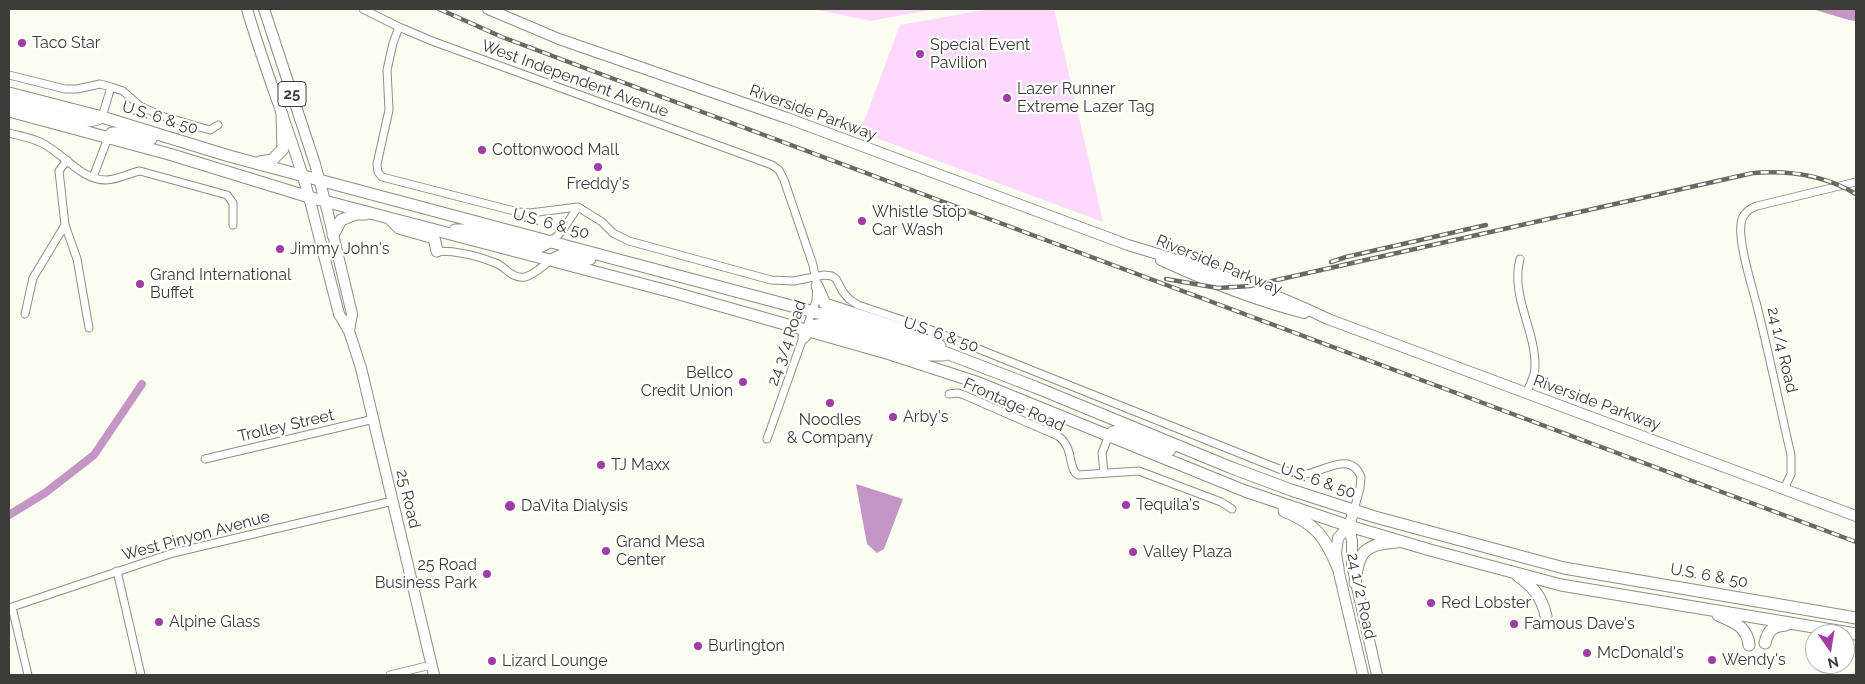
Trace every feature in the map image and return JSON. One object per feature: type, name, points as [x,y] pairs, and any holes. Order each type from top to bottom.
[{"type":"highway","name":"U.S. 6 & 50","points":[[9,93],[102,117],[229,156],[690,278],[919,343],[1291,490],[1495,551],[1564,568],[1856,618]]},
{"type":"highway","points":[[9,102],[77,122],[93,122],[102,117]]},
{"type":"highway","name":"U.S. 6 & 50","points":[[9,111],[169,154],[309,197],[551,260],[980,383],[1245,491],[1349,526],[1404,542],[1561,585],[1856,634]]},
{"type":"highway","points":[[229,156],[259,162],[272,160],[277,157],[284,144],[282,114]]},
{"type":"highway","points":[[108,138],[112,134],[120,133],[172,144],[192,144]]},
{"type":"highway","points":[[333,236],[339,223],[347,216],[356,214],[382,215],[399,228],[434,238],[437,251]]},
{"type":"highway","points":[[438,230],[472,230],[539,247],[552,241]]},
{"type":"highway","points":[[551,260],[562,255],[577,256],[647,275],[690,278]]},
{"type":"highway","points":[[817,281],[825,304],[926,336],[953,356]]},
{"type":"highway","points":[[807,332],[812,326],[823,324],[926,355],[953,356]]},
{"type":"highway","points":[[1109,435],[1120,431],[1207,464],[1232,468]]},
{"type":"highway","points":[[1245,491],[1257,501],[1292,514],[1313,528],[1324,538],[1338,568]]},
{"type":"highway","points":[[1356,583],[1358,561],[1365,551],[1380,544],[1404,542]]},
{"type":"highway","points":[[1506,570],[1519,577],[1536,591],[1544,606],[1546,616]]},
{"type":"highway","points":[[1705,609],[1744,629],[1749,645]]},
{"type":"highway","points":[[1765,643],[1770,630],[1775,627],[1800,625]]},
{"type":"main road","name":"25 Road","points":[[247,9],[309,197],[339,314],[349,331],[361,368],[433,670]]},
{"type":"main road","name":"25 Road","points":[[264,9],[320,179],[352,314],[349,331]]},
{"type":"main road","name":"Riverside Parkway","points":[[488,9],[568,42],[787,118],[1128,245],[1183,261],[1288,299],[1328,319],[1856,516]]},
{"type":"main road","name":"24 1/2 Road","points":[[1354,510],[1349,526],[1336,542],[1338,568],[1363,675]]},
{"type":"main road","name":"24 1/2 Road","points":[[1349,526],[1352,541],[1352,565],[1377,675]]},
{"type":"street","name":"West Independent Avenue","points":[[363,9],[399,27],[523,75],[772,165],[779,170]]},
{"type":"street","points":[[399,27],[386,70],[390,110],[377,164],[379,175],[384,178],[518,212],[530,213],[578,207],[602,222],[614,233],[629,241],[674,255],[771,280],[817,281],[824,275],[832,276],[836,279],[849,300],[858,305],[926,328],[1279,469],[1302,474],[1318,471],[1335,464],[1343,463],[1353,467],[1361,477],[1354,510]]},
{"type":"street","points":[[9,75],[65,89],[78,89],[100,84],[123,91],[140,106],[162,116],[210,130],[218,125]]},
{"type":"street","points":[[102,117],[110,87]]},
{"type":"street","points":[[9,133],[42,143],[78,169],[93,177],[106,180],[140,170],[227,195],[232,200],[234,225]]},
{"type":"street","points":[[93,177],[108,138]]},
{"type":"street","points":[[67,160],[58,171],[65,225],[78,258],[89,328]]},
{"type":"street","name":"24 3/4 Road","points":[[768,439],[813,313],[817,281],[779,170]]},
{"type":"street","name":"24 1/4 Road","points":[[1784,489],[1791,474],[1791,455],[1741,240],[1740,226],[1742,217],[1748,210],[1757,206],[1856,182]]},
{"type":"street","points":[[552,241],[562,231],[578,207]]},
{"type":"street","points":[[25,314],[34,278],[65,225]]},
{"type":"street","points":[[437,251],[456,252],[492,261],[502,266],[513,276],[525,277],[551,260]]},
{"type":"street","points":[[1520,259],[1517,280],[1534,355],[1535,368],[1526,393]]},
{"type":"street","name":"Frontage Road","points":[[949,394],[958,393],[964,395],[1058,436],[1066,444],[1075,474],[1082,476],[1139,471],[1221,502],[1232,509]]},
{"type":"street","name":"Trolley Street","points":[[205,460],[374,419]]},
{"type":"street","points":[[1104,473],[1102,456],[1109,435]]},
{"type":"street","name":"West Pinyon Avenue","points":[[10,608],[173,553],[393,501]]},
{"type":"street","points":[[117,572],[141,675]]},
{"type":"street","points":[[10,608],[28,675]]},
{"type":"street","points":[[390,675],[433,670]]},
{"type":"shaded area","points":[[814,9],[936,9],[870,21]]},
{"type":"shaded area","points":[[990,9],[1054,9],[1103,222],[860,132],[900,25]]},
{"type":"shaded area","points":[[1812,9],[1856,9],[1856,21],[1849,20]]},
{"type":"shaded area","points":[[856,484],[903,499],[884,549],[877,553],[867,544]]},
{"type":"waterway","points":[[9,515],[45,493],[94,455],[142,384]]},
{"type":"railway","points":[[439,9],[502,37],[1856,542]]},
{"type":"railway","points":[[1166,279],[1218,288],[1250,286],[1753,173],[1780,172],[1806,175],[1832,182],[1856,194]]},
{"type":"railway","points":[[1331,262],[1486,225]]},
{"type":"place","name":"Taco Star","points":[[22,43]]},
{"type":"place","name":"Special Event Pavilion","points":[[920,54]]},
{"type":"place","name":"Lazer Runner Extreme Lazer Tag","points":[[1007,98]]},
{"type":"place","name":"Cottonwood Mall","points":[[482,150]]},
{"type":"place","name":"Freddy's","points":[[598,167]]},
{"type":"place","name":"Whistle Stop Car Wash","points":[[862,221]]},
{"type":"place","name":"Jimmy John's","points":[[280,249]]},
{"type":"place","name":"Grand International Buffet","points":[[140,284]]},
{"type":"place","name":"Bellco Credit Union","points":[[743,382]]},
{"type":"place","name":"Noodles & Company","points":[[830,403]]},
{"type":"place","name":"Arby's","points":[[893,417]]},
{"type":"place","name":"TJ Maxx","points":[[601,465]]},
{"type":"place","name":"Tequila's","points":[[1126,505]]},
{"type":"place","name":"DaVita Dialysis","points":[[510,506]]},
{"type":"place","name":"Grand Mesa Center","points":[[606,551]]},
{"type":"place","name":"Valley Plaza","points":[[1133,552]]},
{"type":"place","name":"25 Road Business Park","points":[[487,574]]},
{"type":"place","name":"Red Lobster","points":[[1431,603]]},
{"type":"place","name":"Alpine Glass","points":[[159,622]]},
{"type":"place","name":"Famous Dave's","points":[[1514,624]]},
{"type":"place","name":"Burlington","points":[[698,646]]},
{"type":"place","name":"McDonald's","points":[[1587,653]]},
{"type":"place","name":"Wendy's","points":[[1712,660]]},
{"type":"place","name":"Lizard Lounge","points":[[492,661]]}]
